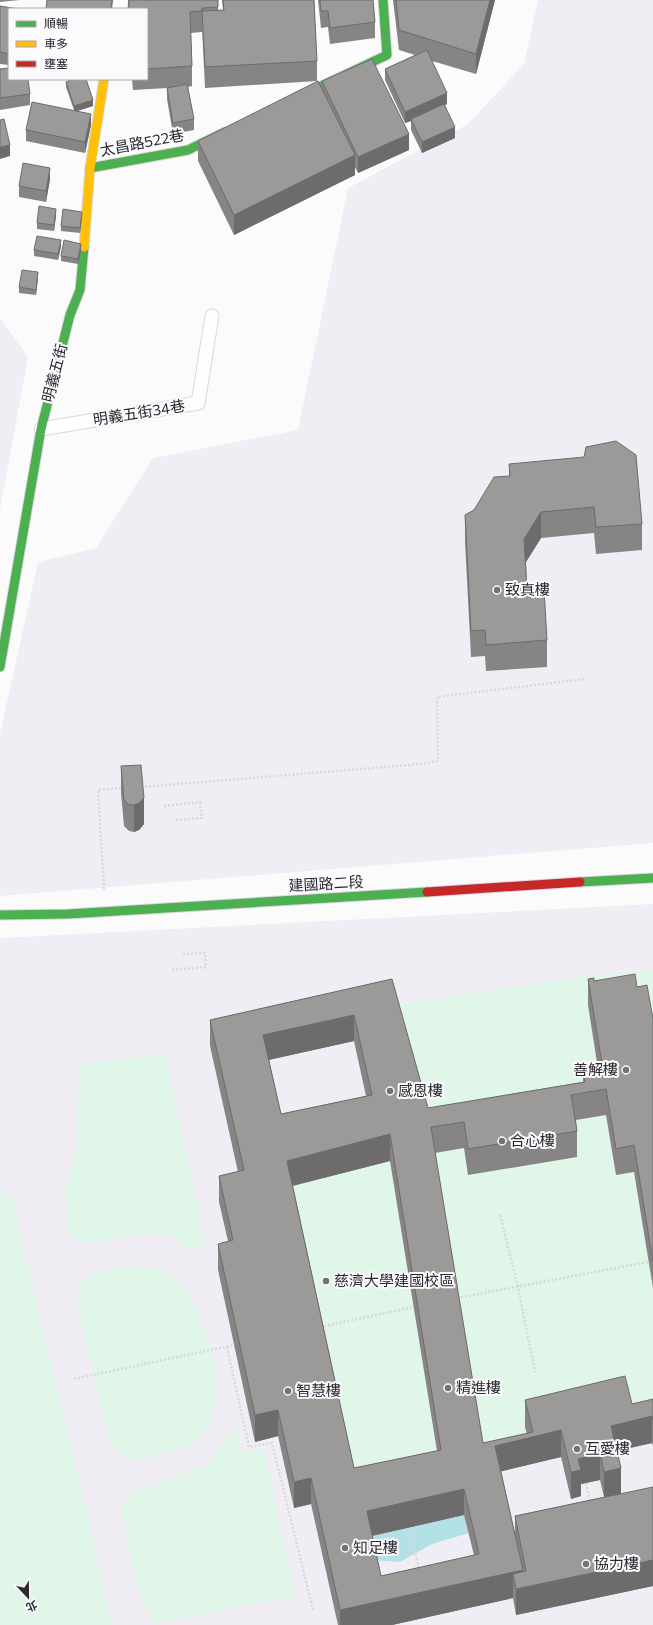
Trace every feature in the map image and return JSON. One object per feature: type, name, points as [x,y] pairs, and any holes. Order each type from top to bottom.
[{"type":"street","points":[[287,102],[387,55],[383,0]]},
{"type":"street","name":"明義五街","points":[[0,667],[41,429],[70,315],[80,290],[90,168],[104,80]]},
{"type":"street","name":"太昌路522巷","points":[[90,168],[188,150],[230,130]]},
{"type":"street","name":"建國路二段","points":[[0,915],[68,914],[653,878]]},
{"type":"lane","name":"明義五街34巷","points":[[41,429],[198,403],[212,316]]},
{"type":"path","points":[[137,787],[438,762],[437,697],[585,679]]},
{"type":"path","points":[[106,911],[98,790],[129,788]]},
{"type":"path","points":[[164,806],[200,802],[202,818],[176,820]]},
{"type":"path","points":[[172,970],[206,967],[205,953],[183,954]]},
{"type":"path","points":[[500,1215],[518,1287],[535,1372]]},
{"type":"path","points":[[455,1299],[648,1262]]},
{"type":"path","points":[[318,1327],[413,1307]]},
{"type":"path","points":[[74,1379],[234,1345]]},
{"type":"path","points":[[227,1347],[249,1447],[272,1442],[313,1610]]},
{"type":"path","points":[[586,1483],[591,1512]]},
{"type":"path","points":[[410,1527],[419,1573]]},
{"type":"shaded area","points":[[538,0],[653,0],[653,843],[0,896],[0,733],[38,562],[96,548],[153,458],[298,430],[348,188],[468,124],[524,64]]},
{"type":"shaded area","points":[[0,318],[28,357],[0,510]]},
{"type":"shaded area","name":"慈濟大學建國校區","points":[[653,904],[653,1625],[0,1625],[0,938]]},
{"type":"green space","points":[[653,970],[653,1046],[588,1005],[603,1095],[428,1134],[392,1005],[578,977]]},
{"type":"green space","points":[[165,1055],[206,1244],[187,1249],[168,1234],[132,1235],[93,1244],[69,1237],[65,1191],[77,1148],[79,1063]]},
{"type":"green space","points":[[606,1115],[616,1175],[634,1172],[653,1288],[653,1425],[533,1459],[483,1469],[431,1154]]},
{"type":"green space","points":[[390,1161],[441,1476],[354,1495],[287,1187]]},
{"type":"green space","points":[[0,1193],[11,1194],[113,1625],[0,1625]]},
{"type":"green space","points":[[123,1266],[160,1269],[184,1285],[198,1313],[214,1359],[216,1391],[210,1421],[194,1444],[137,1461],[111,1448],[77,1302],[81,1282],[96,1272]]},
{"type":"green space","points":[[236,1426],[243,1452],[264,1449],[296,1595],[153,1624],[136,1583],[121,1504],[133,1492],[206,1466]]},
{"type":"water","points":[[464,1515],[469,1533],[432,1544],[400,1562],[372,1560],[367,1537]]},
{"type":"building","points":[[47,0],[112,0],[111,8],[46,8]]},
{"type":"building","points":[[129,0],[218,0],[218,7],[202,8],[202,11],[190,12],[192,66],[148,69],[148,8],[129,8]]},
{"type":"building","points":[[223,0],[314,0],[317,61],[205,67],[202,11],[224,10]]},
{"type":"building","points":[[320,0],[373,0],[375,22],[330,28],[328,11],[321,11]]},
{"type":"building","points":[[396,0],[490,0],[476,54],[399,30]]},
{"type":"building","points":[[0,6],[12,8],[8,8],[8,54],[0,52]]},
{"type":"building","points":[[427,50],[447,93],[405,112],[385,69]]},
{"type":"building","points":[[372,59],[409,134],[358,157],[322,81]]},
{"type":"building","points":[[8,68],[8,80],[28,80],[30,94],[0,98],[0,69]]},
{"type":"building","points":[[71,80],[86,80],[93,100],[74,106],[66,82]]},
{"type":"building","points":[[318,81],[355,155],[234,215],[198,141]]},
{"type":"building","points":[[187,84],[194,119],[173,123],[167,88]]},
{"type":"building","points":[[32,102],[91,114],[85,142],[26,130]]},
{"type":"building","points":[[444,104],[455,127],[422,142],[411,119]]},
{"type":"building","points":[[4,119],[10,145],[0,147],[0,120]]},
{"type":"building","points":[[23,163],[50,168],[46,191],[19,186]]},
{"type":"building","points":[[39,206],[56,209],[54,225],[37,223]]},
{"type":"building","points":[[63,209],[82,212],[80,228],[61,226]]},
{"type":"building","points":[[37,236],[61,240],[58,254],[34,250]]},
{"type":"building","points":[[64,240],[81,244],[78,259],[61,256]]},
{"type":"building","points":[[22,270],[38,272],[36,290],[19,287]]},
{"type":"building","name":"致真樓","points":[[616,441],[636,455],[642,524],[596,527],[594,507],[541,512],[524,539],[527,590],[544,589],[547,640],[486,645],[485,630],[471,631],[465,515],[474,510],[494,477],[510,476],[509,464],[584,457],[586,447]]},
{"type":"building","points":[[141,765],[144,798],[139,803],[129,805],[124,800],[121,766]]},
{"type":"building","points":[[635,974],[637,987],[647,985],[653,1019],[653,1262],[634,1145],[616,1149],[606,1089],[571,1095],[577,1131],[468,1149],[464,1122],[431,1127],[483,1443],[533,1432],[525,1400],[625,1376],[632,1404],[653,1399],[653,1420],[652,1416],[611,1426],[621,1468],[604,1472],[600,1453],[578,1459],[581,1470],[571,1472],[561,1430],[495,1446],[523,1570],[340,1610],[311,1478],[294,1482],[278,1410],[255,1415],[218,1244],[233,1240],[219,1176],[244,1170],[210,1020],[392,979],[428,1108],[585,1082],[583,1072],[603,1069],[588,979],[594,978],[594,981]],"holes":[[[354,1015],[372,1095],[281,1114],[263,1035]],[[390,1134],[441,1450],[354,1468],[287,1161]],[[464,1489],[479,1554],[381,1576],[367,1511]]]},
{"type":"building","name":"協力樓","points":[[653,1487],[653,1560],[516,1589],[513,1574],[526,1571],[515,1516]]},
{"type":"traffic: fast","points":[[294,99],[387,55],[383,0]]},
{"type":"traffic: fast","points":[[90,168],[188,150],[225,132]]},
{"type":"traffic: fast","points":[[0,667],[41,429],[70,315],[80,290],[84,247]]},
{"type":"traffic: fast","points":[[580,882],[653,878]]},
{"type":"traffic: fast","points":[[0,915],[68,914],[427,892]]},
{"type":"traffic: slow","points":[[84,247],[90,168],[104,80]]},
{"type":"traffic: jam","points":[[427,892],[580,882]]},
{"type":"place","name":"致真樓","points":[[497,590]]},
{"type":"place","name":"善解樓","points":[[626,1070]]},
{"type":"place","name":"感恩樓","points":[[390,1091]]},
{"type":"place","name":"合心樓","points":[[502,1141]]},
{"type":"place","name":"慈濟大學建國校區","points":[[326,1281]]},
{"type":"place","name":"精進樓","points":[[448,1388]]},
{"type":"place","name":"智慧樓","points":[[288,1391]]},
{"type":"place","name":"互愛樓","points":[[577,1449]]},
{"type":"place","name":"知足樓","points":[[345,1548]]},
{"type":"place","name":"協力樓","points":[[586,1564]]}]
